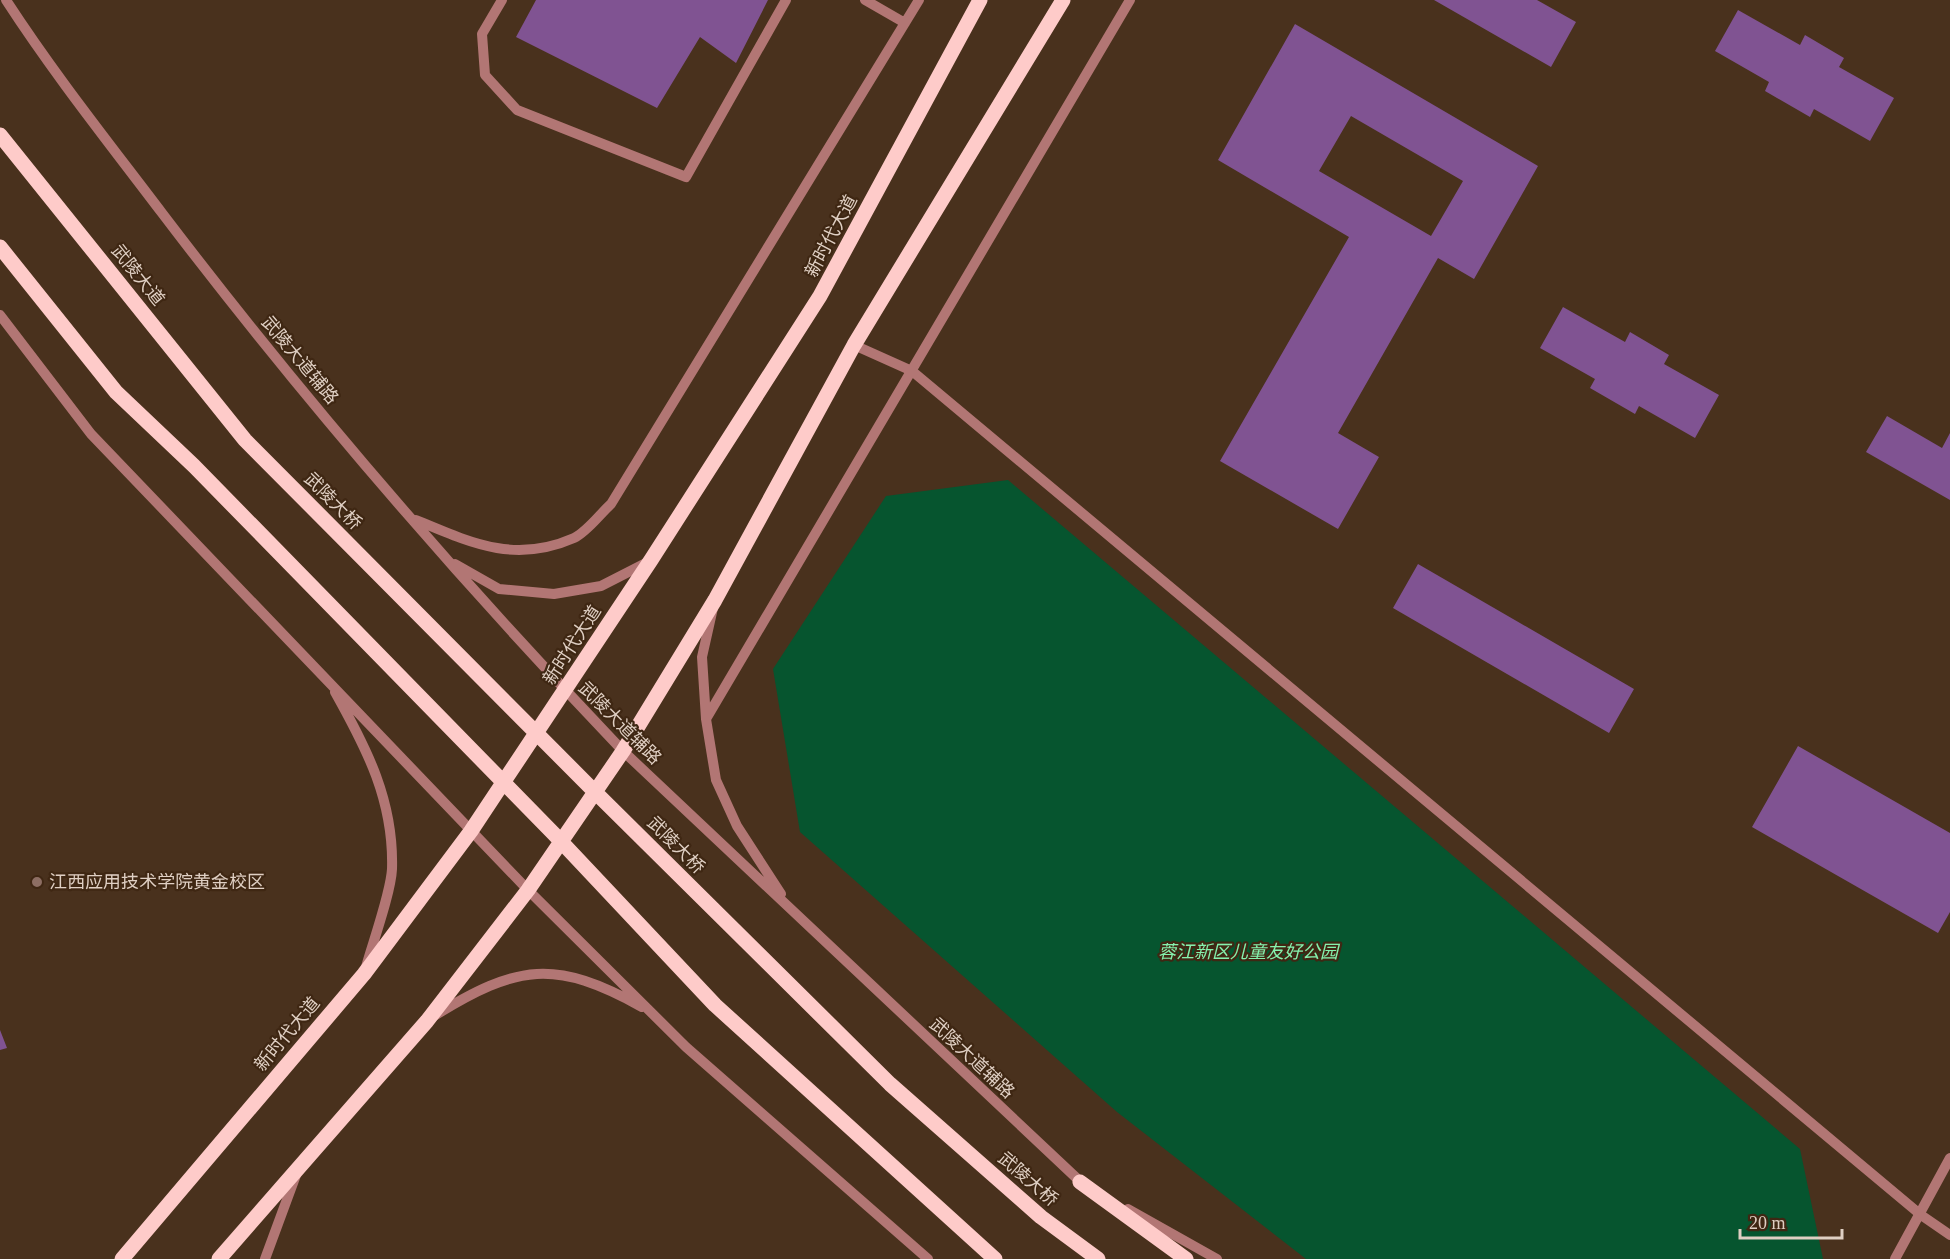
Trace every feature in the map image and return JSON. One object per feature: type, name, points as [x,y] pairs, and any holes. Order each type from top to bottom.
[{"type":"main road","name":"新时代大道","points":[[122,1259],[364,974],[471,831],[651,560],[820,296],[980,0]]},
{"type":"main road","points":[[219,1259],[427,1021],[528,890],[623,751],[715,600],[854,345],[1063,0]]},
{"type":"main road","name":"武陵大道","points":[[0,135],[245,440]]},
{"type":"main road","points":[[0,247],[116,392],[194,466],[554,834],[715,1005],[995,1259]]},
{"type":"main road","name":"武陵大桥","points":[[245,440],[890,1084],[1041,1217],[1098,1259]]},
{"type":"main road","points":[[1080,1182],[1186,1259]]},
{"type":"street","name":"武陵大道辅路","points":[[6,0],[43,56],[240,315],[445,558],[565,691],[623,751],[1080,1182],[1216,1259]]},
{"type":"street","points":[[502,0],[482,34],[485,75],[517,110],[686,177],[786,0]]},
{"type":"street","points":[[865,0],[905,23]]},
{"type":"street","points":[[412,519],[473,544],[524,553],[576,537],[611,504],[919,0]]},
{"type":"street","points":[[706,720],[1130,0]]},
{"type":"street","points":[[0,315],[91,434],[326,676],[528,890],[686,1047],[928,1259]]},
{"type":"street","points":[[854,345],[912,371],[1921,1215],[1950,1235]]},
{"type":"street","points":[[445,558],[500,589],[554,594],[601,586],[651,560]]},
{"type":"street","points":[[715,600],[702,657],[706,720],[716,780],[737,826],[780,894],[806,925]]},
{"type":"street","points":[[326,676],[366,748],[386,803],[392,870],[364,974]]},
{"type":"street","points":[[427,1021],[473,992],[509,978],[558,973],[603,986],[654,1014]]},
{"type":"street","points":[[1896,1259],[1950,1158]]},
{"type":"street","points":[[265,1259],[299,1167]]},
{"type":"green space","name":"蓉江新区儿童友好公园","points":[[1008,480],[1800,1149],[1823,1259],[1306,1259],[1117,1112],[800,832],[773,669],[886,496]]},
{"type":"building","points":[[536,0],[768,0],[736,63],[700,37],[657,108],[516,37]]},
{"type":"building","points":[[1434,0],[1537,0],[1576,22],[1551,67]]},
{"type":"building","points":[[1738,10],[1800,45],[1805,35],[1844,58],[1839,67],[1894,98],[1870,141],[1814,109],[1810,117],[1765,91],[1769,82],[1715,51]]},
{"type":"building","points":[[1295,24],[1538,166],[1474,279],[1438,258],[1338,433],[1379,457],[1338,529],[1220,461],[1349,237],[1218,160]],"holes":[[[1351,116],[1463,181],[1431,236],[1319,171]]]},
{"type":"building","points":[[1563,307],[1625,342],[1630,332],[1669,355],[1664,364],[1719,395],[1695,438],[1639,406],[1635,414],[1590,388],[1595,379],[1540,348]]},
{"type":"building","points":[[1887,416],[1942,448],[1950,433],[1950,500],[1866,452]]},
{"type":"building","points":[[1418,564],[1634,689],[1609,733],[1393,608]]},
{"type":"building","points":[[1798,746],[1950,833],[1950,912],[1938,933],[1752,827]]},
{"type":"building","points":[[0,1030],[7,1048],[0,1050]]},
{"type":"place","name":"江西应用技术学院黄金校区","points":[[37,882]]}]
